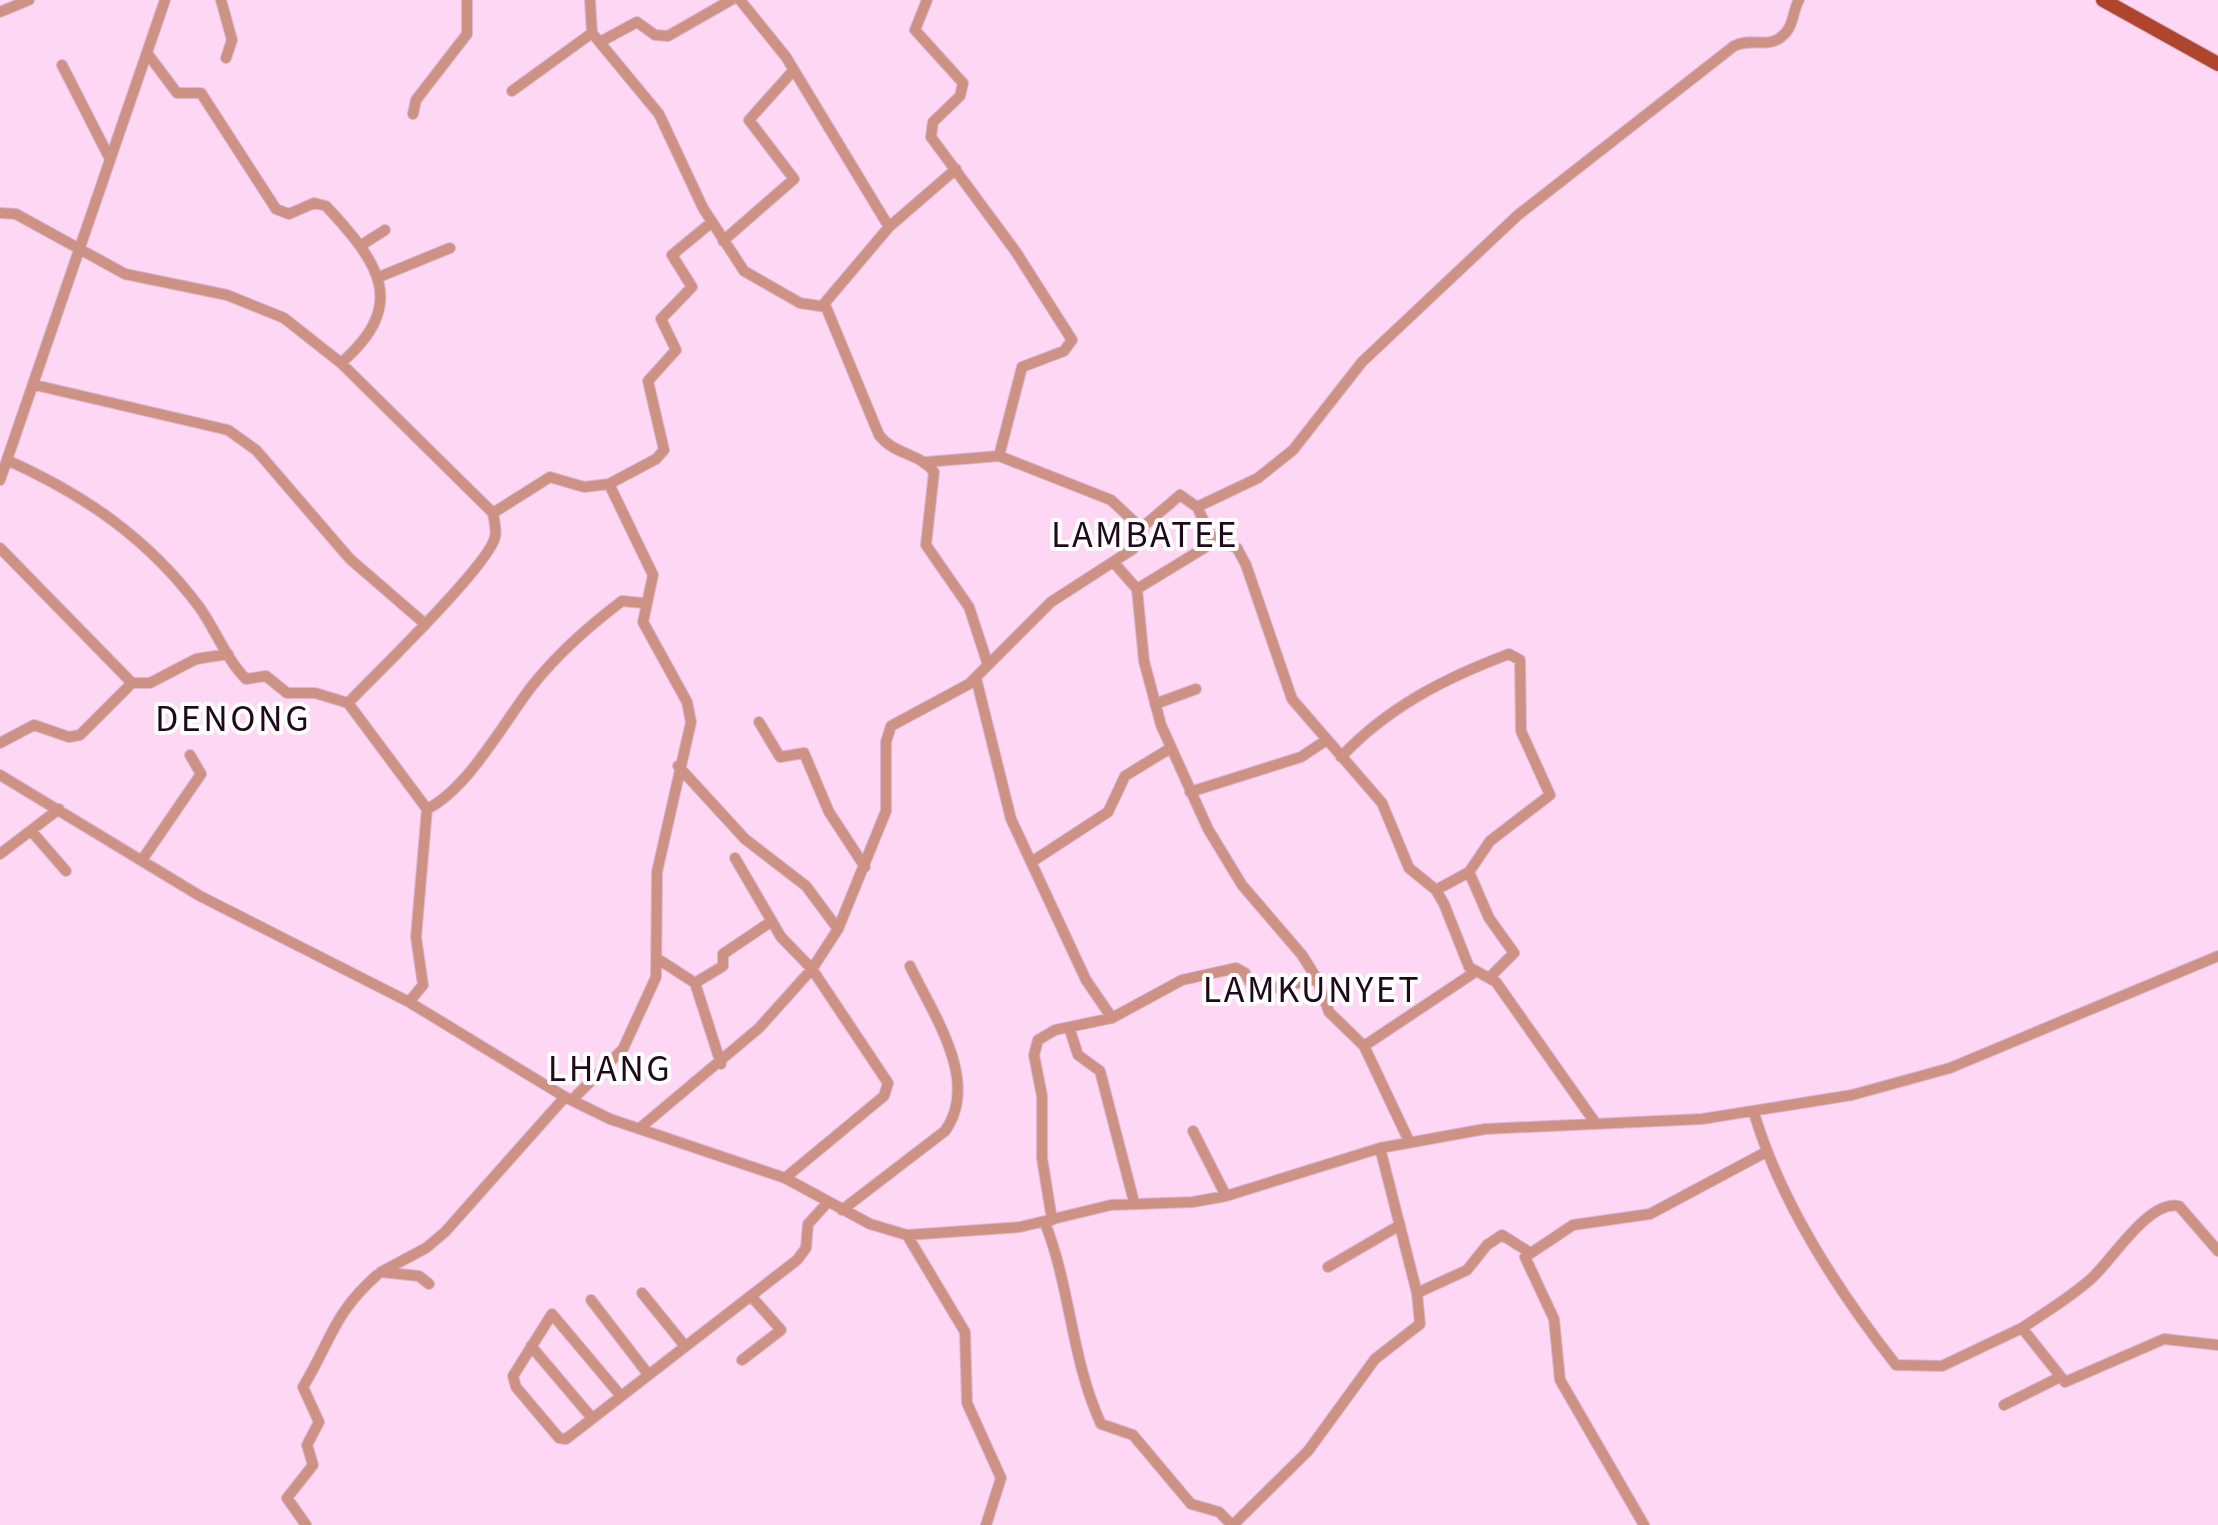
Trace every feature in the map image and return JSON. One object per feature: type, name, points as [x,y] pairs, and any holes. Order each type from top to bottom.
[{"type":"main road","points":[[2103,0],[2218,64]]},
{"type":"street","points":[[0,12],[29,0]]},
{"type":"street","points":[[0,480],[165,0]]},
{"type":"street","points":[[221,0],[230,28],[226,58]]},
{"type":"street","points":[[413,114],[416,100],[468,34],[467,0]]},
{"type":"street","points":[[590,0],[596,38],[659,114],[723,241],[751,277],[804,305],[823,305],[890,227],[956,169]]},
{"type":"street","points":[[708,0],[717,12]]},
{"type":"street","points":[[512,91],[596,38],[637,22],[655,35],[668,36],[717,12],[731,0]]},
{"type":"street","points":[[740,0],[786,57],[890,227]]},
{"type":"street","points":[[927,0],[914,30],[963,83],[960,96],[931,129],[932,137],[1072,340],[1064,351],[1022,367],[999,456]]},
{"type":"street","points":[[1197,508],[1258,478],[1293,450],[1362,362],[1518,215],[1734,46],[1750,42],[1768,45],[1778,40],[1790,28],[1799,0]]},
{"type":"street","points":[[148,53],[176,93],[201,93],[276,209],[289,214],[322,204],[360,246],[379,277],[382,301],[377,324],[341,363]]},
{"type":"street","points":[[62,65],[110,158]]},
{"type":"street","points":[[723,241],[794,179],[749,120],[792,72]]},
{"type":"street","points":[[0,213],[16,214],[125,274],[227,295],[284,318],[341,363],[493,514],[494,542],[348,703]]},
{"type":"street","points":[[493,514],[550,477],[584,487],[609,484],[656,459],[664,450],[648,381],[676,350],[661,319],[692,287],[672,254],[712,222]]},
{"type":"street","points":[[360,246],[384,230]]},
{"type":"street","points":[[379,277],[450,248]]},
{"type":"street","points":[[823,305],[879,435],[895,452],[926,462],[999,456],[1111,500],[1142,529]]},
{"type":"street","points":[[35,384],[218,425],[236,434],[256,450],[350,559],[424,622]]},
{"type":"street","points":[[7,460],[59,484],[149,548],[199,607],[246,679],[266,676],[287,692],[315,693],[348,703],[427,809],[416,937],[423,985],[408,1002]]},
{"type":"street","points":[[926,462],[936,479],[926,545],[969,607],[988,665]]},
{"type":"street","points":[[429,1284],[420,1276],[381,1272],[420,1252],[446,1232],[568,1098],[623,1049],[656,977],[657,872],[691,716],[650,640],[642,615],[653,575],[609,484]]},
{"type":"street","points":[[640,1128],[721,1064],[812,969],[838,929],[886,810],[886,742],[891,726],[976,678],[1052,602],[1115,564],[1136,545],[1142,529],[1180,495],[1197,508],[1214,539],[1237,548],[1292,699],[1382,804],[1409,868],[1436,890],[1475,972]]},
{"type":"street","points":[[1137,590],[1214,539]]},
{"type":"street","points":[[0,548],[132,684]]},
{"type":"street","points":[[1115,564],[1137,590],[1144,660],[1168,749],[1242,886],[1317,978],[1328,1012],[1364,1046],[1409,1141]]},
{"type":"street","points":[[427,809],[449,795],[533,685],[588,626],[622,601],[644,603]]},
{"type":"street","points":[[0,743],[34,725],[69,737],[80,735],[132,684],[150,683],[196,659],[228,654]]},
{"type":"street","points":[[1341,757],[1369,726],[1400,704],[1480,665],[1509,654],[1518,657],[1524,743],[1550,796],[1527,818],[1490,841],[1470,872],[1436,890]]},
{"type":"street","points":[[976,678],[1008,810],[1086,980],[1112,1018]]},
{"type":"street","points":[[1155,704],[1196,688]]},
{"type":"street","points":[[760,722],[780,756],[804,753],[829,812],[865,867]]},
{"type":"street","points":[[1190,792],[1301,757],[1325,741]]},
{"type":"street","points":[[1033,861],[1112,810],[1125,776],[1168,749]]},
{"type":"street","points":[[142,860],[201,774],[190,756]]},
{"type":"street","points":[[678,766],[745,839],[794,874],[838,929]]},
{"type":"street","points":[[0,774],[217,904],[408,1002],[568,1098],[640,1128],[785,1178],[880,1229],[907,1235],[1049,1222],[1134,1202],[1193,1202],[1226,1196],[1380,1148],[1484,1129],[1754,1113],[1852,1095],[1950,1068],[2218,956]]},
{"type":"street","points":[[0,854],[60,810]]},
{"type":"street","points":[[33,833],[66,872]]},
{"type":"street","points":[[736,858],[772,921],[812,969],[888,1086],[884,1096],[785,1178]]},
{"type":"street","points":[[1470,872],[1489,918],[1514,953],[1490,976]]},
{"type":"street","points":[[695,983],[723,966],[723,954],[734,944],[772,921]]},
{"type":"street","points":[[658,959],[695,983],[721,1064]]},
{"type":"street","points":[[842,1210],[945,1132],[952,1119],[956,1066],[910,966]]},
{"type":"street","points":[[1317,978],[1255,992],[1245,972],[1236,968],[1182,980],[1112,1018],[1045,1034],[1035,1045],[1049,1222],[1082,1384],[1100,1424],[1134,1435],[1191,1504],[1219,1512],[1233,1525],[1308,1451],[1375,1359],[1418,1329],[1421,1315],[1417,1294],[1380,1148]]},
{"type":"street","points":[[1364,1046],[1475,972],[1490,976],[1594,1122]]},
{"type":"street","points":[[1069,1027],[1078,1056],[1100,1071],[1134,1202]]},
{"type":"street","points":[[1754,1113],[1766,1152],[1860,1320],[1896,1365],[1942,1366],[2022,1328],[2071,1296],[2131,1233],[2167,1206],[2179,1206],[2218,1251]]},
{"type":"street","points":[[1192,1131],[1226,1196]]},
{"type":"street","points":[[1644,1525],[1560,1380],[1554,1319],[1526,1260],[1528,1252],[1584,1221],[1629,1220],[1650,1214],[1766,1152]]},
{"type":"street","points":[[620,1396],[552,1314],[513,1376],[516,1387],[562,1440],[592,1418],[750,1296],[806,1248],[808,1224],[828,1202]]},
{"type":"street","points":[[1328,1267],[1400,1225]]},
{"type":"street","points":[[907,1235],[965,1332],[967,1402],[1001,1478],[986,1525]]},
{"type":"street","points":[[1417,1294],[1467,1270],[1487,1245],[1502,1235],[1528,1252]]},
{"type":"street","points":[[306,1525],[287,1498],[313,1465],[308,1443],[318,1432],[319,1417],[303,1388],[328,1347],[340,1310],[377,1275]]},
{"type":"street","points":[[642,1293],[685,1346]]},
{"type":"street","points":[[742,1360],[781,1330],[750,1296]]},
{"type":"street","points":[[591,1300],[648,1374]]},
{"type":"street","points":[[2022,1328],[2058,1378],[2072,1383],[2164,1339],[2218,1345]]},
{"type":"street","points":[[531,1346],[592,1418]]},
{"type":"street","points":[[2004,1405],[2058,1378]]},
{"type":"district","name":"LAMBATEE","points":[[1145,534]]},
{"type":"district","name":"DENONG","points":[[233,718]]},
{"type":"district","name":"LAMKUNYET","points":[[1312,989]]},
{"type":"district","name":"LHANG","points":[[610,1068]]}]
